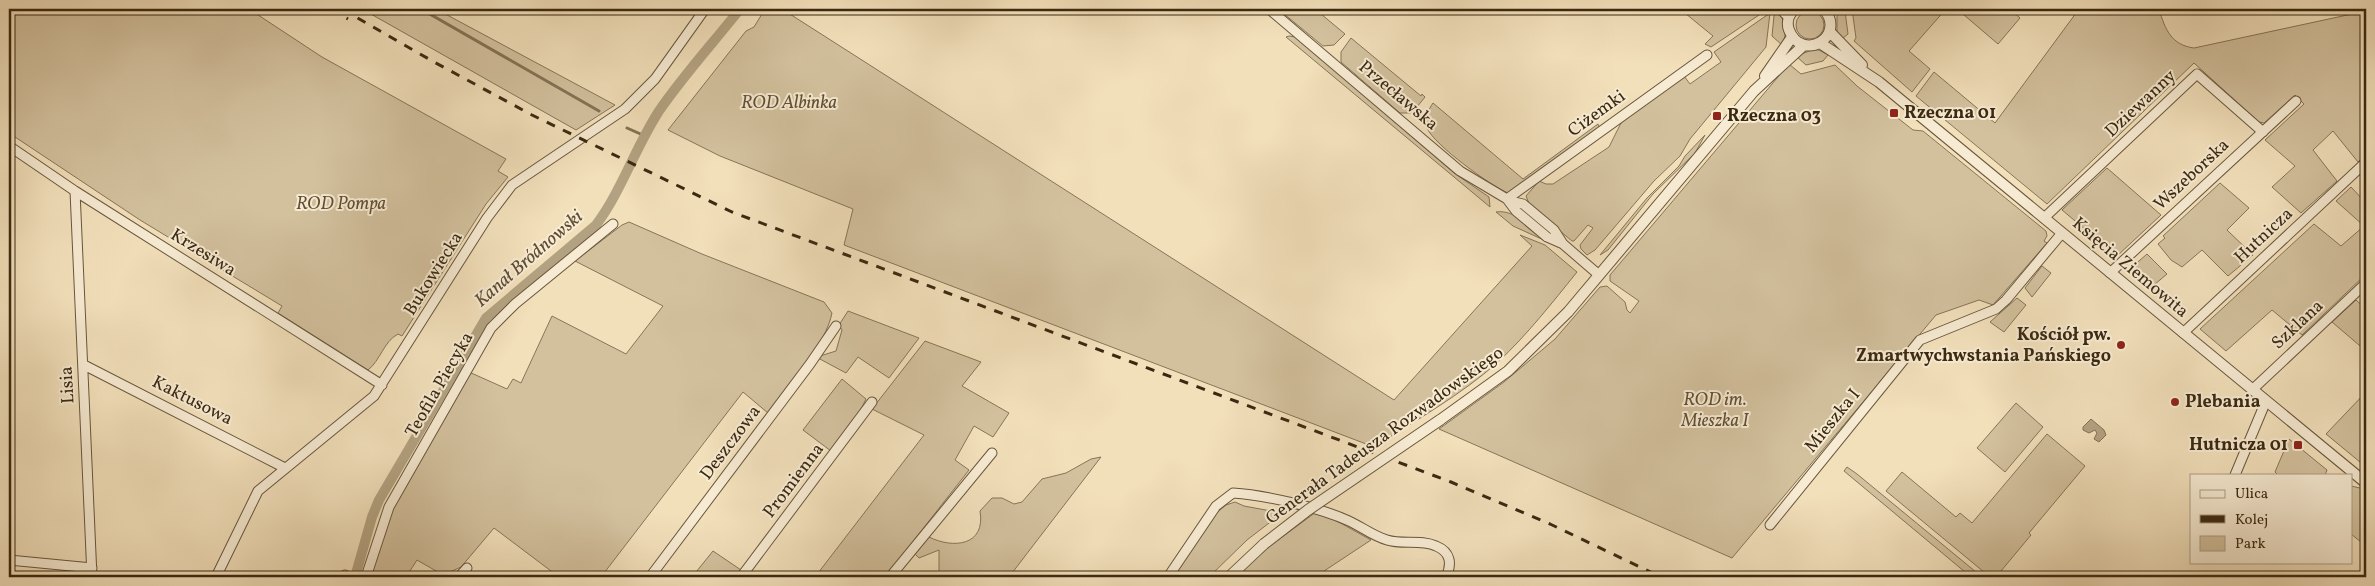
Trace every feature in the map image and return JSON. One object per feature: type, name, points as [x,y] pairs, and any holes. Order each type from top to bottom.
[{"type":"street","name":"Bukowiecka","points":[[216,577],[253,498],[264,484],[374,396],[488,218],[512,185],[625,109],[655,79],[705,9]]},
{"type":"street","name":"Przecławska","points":[[1269,9],[1460,171],[1508,200],[1516,211],[1547,237],[1563,244],[1599,275]]},
{"type":"street","points":[[1781,9],[1792,13],[1788,26],[1792,37],[1804,45],[1820,43],[1830,32],[1829,11]]},
{"type":"street","name":"Księcia Ziemowita","points":[[1830,32],[1874,78]]},
{"type":"street","name":"Generała Tadeusza Rozwadowskiego","points":[[1229,577],[1264,544],[1308,510],[1508,371],[1568,312],[1754,91],[1792,37]]},
{"type":"street","name":"Księcia Ziemowita","points":[[1820,43],[1874,78],[2366,483]]},
{"type":"street","name":"Generała Tadeusza Rozwadowskiego","points":[[1754,91],[1804,45]]},
{"type":"street","name":"Ciżemki","points":[[1508,200],[1707,55]]},
{"type":"street","name":"Dziewanny","points":[[2044,218],[2197,74],[2263,132]]},
{"type":"street","name":"Wszeborska","points":[[2110,273],[2296,101]]},
{"type":"street","name":"Krzesiwa","points":[[9,146],[75,191],[382,385]]},
{"type":"street","name":"Hutnicza","points":[[2183,333],[2366,162]]},
{"type":"street","name":"Lisia","points":[[75,191],[92,572]]},
{"type":"street","points":[[135,229],[140,220]]},
{"type":"street","name":"Teofila Piecyka","points":[[366,577],[389,507],[492,328],[515,304],[613,224]]},
{"type":"street","name":"Mieszka I","points":[[1770,525],[1920,340],[1996,309],[2006,300],[2062,233]]},
{"type":"street","name":"Szklana","points":[[2252,390],[2366,283]]},
{"type":"street","name":"Deszczowa","points":[[650,577],[810,364],[836,326]]},
{"type":"street","name":"Kaktusowa","points":[[84,365],[285,468]]},
{"type":"street","points":[[2236,474],[2266,401]]},
{"type":"street","name":"Promienna","points":[[742,577],[872,402]]},
{"type":"street","points":[[890,577],[992,453]]},
{"type":"street","points":[[1168,577],[1216,506],[1233,493],[1276,500],[1336,515],[1387,540],[1437,546],[1448,555],[1450,560],[1450,568],[1446,577]]},
{"type":"street","points":[[9,560],[92,572]]},
{"type":"street","points":[[459,577],[467,568]]},
{"type":"green space","name":"ROD Pompa","points":[[9,9],[249,9],[322,57],[506,159],[498,171],[508,177],[486,204],[402,336],[398,334],[389,341],[376,362],[368,370],[278,313],[282,306],[140,220],[9,133]]},
{"type":"green space","points":[[362,9],[436,9],[615,105],[576,130]]},
{"type":"green space","name":"ROD Albinka","points":[[765,9],[782,9],[1394,400],[1532,246],[1520,235],[1545,245],[1577,272],[1529,330],[1498,362],[1454,396],[1374,447],[844,245],[853,209],[720,156],[668,130],[746,31],[754,27]]},
{"type":"green space","points":[[1278,9],[1315,9],[1345,34],[1334,45],[1323,46]]},
{"type":"green space","points":[[1680,9],[1768,9],[1711,47],[1705,44],[1713,36]]},
{"type":"green space","points":[[1837,9],[1845,11],[1848,34],[1842,39],[1837,33]]},
{"type":"green space","points":[[1852,9],[1946,9],[1909,51],[1930,69],[1912,92],[1854,41],[1856,38]]},
{"type":"green space","points":[[1957,9],[2010,9],[2020,18],[1998,44]]},
{"type":"green space","points":[[2079,9],[2159,9],[2164,23],[2174,40],[2194,48],[2366,11],[2366,154],[2358,162],[2333,131],[2313,150],[2337,181],[2301,213],[2272,187],[2295,166],[2265,140],[2304,104],[2295,95],[2264,123],[2259,122],[2194,63],[2047,204],[1916,96],[1934,72],[1995,123]]},
{"type":"green space","points":[[1777,10],[1785,27],[1782,45],[1772,36],[1774,16]]},
{"type":"green space","points":[[1810,11],[1820,15],[1824,25],[1820,35],[1810,39],[1800,35],[1796,25],[1800,15]]},
{"type":"green space","points":[[1770,13],[1766,47],[1690,139],[1680,156],[1654,181],[1595,250],[1587,255],[1580,245],[1593,228],[1588,225],[1572,241],[1530,206],[1526,196],[1539,181],[1553,184],[1609,147],[1622,121],[1684,76],[1690,84],[1721,62],[1714,52]]},
{"type":"green space","points":[[1286,37],[1296,37],[1454,173],[1489,197],[1490,207]]},
{"type":"green space","points":[[1351,38],[1421,96],[1422,94],[1425,97],[1412,113],[1400,113],[1341,62],[1341,52]]},
{"type":"green space","points":[[1812,50],[1819,50],[1828,55],[1823,61],[1806,65],[1796,56]]},
{"type":"green space","name":"ROD im. Mieszka I","points":[[1789,64],[1801,74],[1835,65],[1857,86],[1913,130],[1923,131],[2046,231],[2047,236],[2044,241],[2047,243],[1993,305],[1979,300],[1936,315],[1732,558],[1439,429],[1504,382],[1555,339],[1600,287],[1607,286],[1625,302],[1630,313],[1639,301],[1610,281],[1610,275]]},
{"type":"green space","points":[[1433,103],[1523,179],[1598,124],[1600,129],[1508,193],[1464,164],[1432,135],[1427,128],[1426,118]]},
{"type":"green space","points":[[1705,135],[1695,153],[1653,194],[1608,250],[1600,255],[1647,198],[1679,166],[1685,156]]},
{"type":"green space","points":[[2107,168],[2161,215],[2117,256],[2062,210]]},
{"type":"green space","points":[[2220,183],[2249,208],[2227,230],[2253,255],[2228,276],[2202,250],[2182,267],[2171,260],[2158,244],[2165,238],[2163,236]]},
{"type":"green space","points":[[2351,187],[2366,203],[2366,223],[2364,226],[2336,201]]},
{"type":"green space","points":[[1496,212],[1503,212],[1517,217],[1546,241],[1513,226]]},
{"type":"green space","points":[[629,222],[702,254],[824,302],[832,313],[822,338],[805,365],[768,413],[743,392],[601,577],[559,577],[494,528],[461,567],[443,575],[417,560],[406,577],[369,577],[385,521],[469,372],[507,389],[513,379],[521,383],[552,316],[626,354],[663,306],[575,261],[622,225]]},
{"type":"green space","points":[[2314,224],[2341,246],[2364,226],[2366,228],[2366,274],[2302,335],[2272,310],[2226,351],[2200,329]]},
{"type":"green space","points":[[2147,254],[2167,274],[2154,285],[2131,268]]},
{"type":"green space","points":[[2042,266],[2051,273],[2032,297],[2025,288]]},
{"type":"green space","points":[[2017,298],[2026,305],[2004,332],[1990,322]]},
{"type":"green space","points":[[2356,300],[2366,309],[2366,351],[2332,322]]},
{"type":"green space","points":[[848,311],[919,338],[889,378],[858,357],[846,373],[818,358],[836,351],[842,330],[839,325]]},
{"type":"green space","points":[[925,341],[981,362],[962,386],[1009,413],[993,437],[974,426],[955,460],[969,470],[885,577],[815,577],[924,435],[872,409]]},
{"type":"green space","points":[[842,379],[866,399],[857,417],[831,451],[803,430]]},
{"type":"green space","points":[[2366,392],[2366,467],[2326,434]]},
{"type":"green space","points":[[2016,403],[2043,427],[2005,472],[1977,448]]},
{"type":"green space","points":[[2047,434],[2085,466],[2029,533],[2031,535],[1996,577],[1990,577],[1886,491],[1902,472],[1956,517],[1960,513],[1972,523]]},
{"type":"green space","points":[[2289,439],[2327,470],[2325,474],[2277,474],[2275,472]]},
{"type":"green space","points":[[1101,457],[1009,577],[945,577],[939,572],[939,550],[919,558],[914,553],[929,537],[948,543],[966,542],[978,532],[981,523],[980,511],[992,498],[1002,498],[1014,504],[1022,502],[1042,479],[1066,473],[1091,459]]},
{"type":"green space","points":[[1847,467],[1982,577],[1971,577],[1844,471]]},
{"type":"green space","points":[[2352,486],[2360,488],[2366,493],[2366,546],[2352,535]]},
{"type":"green space","points":[[1235,502],[1244,506],[1282,513],[1247,540],[1209,577],[1172,577],[1214,515],[1226,505]]},
{"type":"green space","points":[[1316,512],[1328,516],[1371,540],[1315,577],[1235,577],[1270,546]]},
{"type":"green space","points":[[713,551],[741,570],[736,577],[692,577]]},
{"type":"shaded area","points":[[2091,419],[2104,430],[2106,435],[2099,442],[2094,439],[2097,433],[2095,430],[2089,433],[2083,430],[2083,427]]},
{"type":"waterway","points":[[421,9],[599,111]]},
{"type":"waterway","name":"Kanał Bródnowski","points":[[355,577],[372,517],[379,500],[486,318],[596,225],[613,198],[659,111],[688,72],[740,9]]},
{"type":"waterway","points":[[627,128],[645,136]]},
{"type":"railway","points":[[331,9],[348,19]]},
{"type":"railway","points":[[342,9],[532,115],[732,212],[1451,482],[1550,524],[1661,577]]},
{"type":"place","name":"Rzeczna 01","points":[[1894,113]]},
{"type":"place","name":"Rzeczna 03","points":[[1717,116]]},
{"type":"place","name":"Kościół pw. Zmartwychwstania Pańskiego","points":[[2121,345]]},
{"type":"place","name":"Plebania","points":[[2175,402]]},
{"type":"place","name":"Hutnicza 01","points":[[2298,445]]}]
